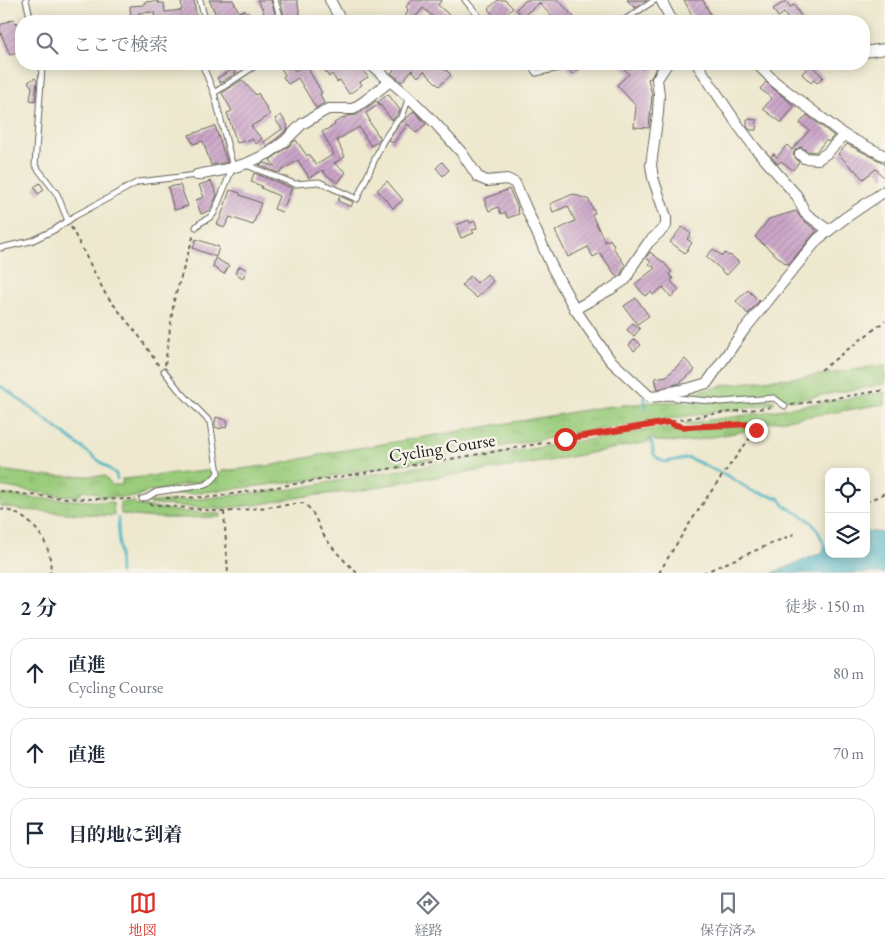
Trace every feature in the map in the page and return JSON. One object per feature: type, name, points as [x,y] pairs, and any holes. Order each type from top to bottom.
[{"type":"street","points":[[330,0],[338,15]]},
{"type":"street","points":[[661,0],[669,15]]},
{"type":"street","points":[[870,51],[885,49]]},
{"type":"street","points":[[377,70],[409,97],[435,123],[478,177],[487,181],[507,179],[515,184],[552,267],[575,309],[610,360],[650,397],[661,396],[707,383],[744,330],[818,239],[885,191]]},
{"type":"street","points":[[575,309],[626,279],[632,265],[648,243],[666,226],[666,217],[653,178],[651,165],[658,113],[659,95],[657,79],[663,70]]},
{"type":"street","points":[[701,70],[755,148],[797,196],[805,213],[828,230]]},
{"type":"street","points":[[763,70],[775,82],[844,135],[885,156]]},
{"type":"street","points":[[197,175],[228,169],[268,153],[285,141],[302,124],[324,111],[328,109],[353,110],[390,81]]},
{"type":"street","points":[[800,154],[804,158],[818,159],[827,153],[844,135]]},
{"type":"lane","points":[[26,0],[30,15]]},
{"type":"lane","points":[[200,0],[204,15]]},
{"type":"lane","points":[[275,0],[280,15]]},
{"type":"lane","points":[[465,0],[478,15]]},
{"type":"lane","points":[[632,15],[654,0]]},
{"type":"lane","points":[[42,70],[35,165],[57,194],[68,221]]},
{"type":"lane","points":[[196,227],[198,223],[212,217],[238,165],[204,70]]},
{"type":"lane","points":[[214,93],[249,70]]},
{"type":"lane","points":[[534,70],[536,73],[550,70]]},
{"type":"lane","points":[[238,165],[295,184],[319,182],[357,200],[383,141],[396,122],[402,117],[409,97]]},
{"type":"lane","points":[[0,248],[31,241],[54,230],[138,182],[197,175]]},
{"type":"lane","points":[[142,499],[156,492],[211,482],[218,473],[210,422],[164,372]]},
{"type":"lane","points":[[661,396],[721,402],[774,398],[785,406]]},
{"type":"path","points":[[68,221],[106,294],[164,372]]},
{"type":"path","points":[[164,372],[174,300],[196,227]]},
{"type":"path","points":[[821,370],[885,321]]},
{"type":"path","name":"Cycling Course","points":[[163,499],[214,496],[462,458],[590,434],[713,414],[785,406],[885,390]]},
{"type":"path","points":[[659,573],[721,476],[756,430],[752,424],[684,427],[669,422]]},
{"type":"path","points":[[0,491],[92,500],[142,499],[144,504],[224,512],[304,503],[309,506],[326,539],[340,557],[358,573]]},
{"type":"path","points":[[870,500],[885,493]]},
{"type":"path","points":[[0,509],[14,512],[30,522],[39,533],[47,545],[52,566],[50,573]]},
{"type":"path","points":[[224,512],[228,573]]},
{"type":"path","points":[[703,573],[794,534]]},
{"type":"green space","points":[[885,365],[885,384],[795,400],[773,395],[722,399],[671,395],[725,385],[807,377]]},
{"type":"green space","points":[[885,392],[885,404],[760,424],[685,425],[685,423],[747,415]]},
{"type":"green space","points":[[771,400],[774,403],[750,408],[596,430],[311,480],[196,493],[160,495],[159,493],[210,484],[222,471],[274,465],[334,452],[603,407],[655,402]]},
{"type":"green space","points":[[666,427],[688,430],[718,427],[749,427],[751,430],[685,442],[655,441],[654,438],[649,439],[649,442],[544,462],[255,505],[216,509],[150,504],[150,502],[294,489],[361,476]]},
{"type":"green space","points":[[0,470],[43,476],[105,476],[112,485],[122,485],[122,479],[215,470],[211,479],[145,493],[135,497],[98,497],[97,493],[83,490],[79,496],[51,495],[0,486]]},
{"type":"green space","points":[[0,494],[33,498],[113,502],[114,516],[22,510],[0,506]]},
{"type":"green space","points":[[120,502],[134,502],[136,505],[177,511],[221,514],[221,517],[171,518],[133,516],[121,514]]},
{"type":"water","points":[[870,531],[885,533],[885,573],[773,573],[823,552],[824,547],[825,558],[870,558]]},
{"type":"building","points":[[181,0],[194,0],[196,15],[154,15],[154,12],[131,15],[130,6],[158,1],[158,3],[164,3],[165,12],[182,10]]},
{"type":"building","points":[[209,0],[233,0],[239,12],[245,10],[250,15],[216,15]]},
{"type":"building","points":[[257,0],[271,0],[275,15],[264,15]]},
{"type":"building","points":[[280,0],[297,0],[300,15],[284,15]]},
{"type":"building","points":[[411,0],[442,0],[438,5],[449,15],[431,15],[423,8],[417,15],[406,15],[408,9],[406,7]]},
{"type":"building","points":[[498,0],[505,0],[513,8],[505,15],[494,15],[488,9]]},
{"type":"building","points":[[526,0],[558,0],[572,15],[550,15],[539,3],[524,15],[520,15],[516,9]]},
{"type":"building","points":[[627,0],[647,0],[635,8]]},
{"type":"building","points":[[684,0],[703,0],[711,15],[692,15]]},
{"type":"building","points":[[786,1],[790,7],[794,5],[800,15],[785,15],[784,13],[777,15],[773,9]]},
{"type":"building","points":[[14,19],[15,22],[15,53],[10,55],[0,31],[0,25]]},
{"type":"building","points":[[231,70],[236,73],[220,83],[217,78]]},
{"type":"building","points":[[282,70],[309,70],[322,93],[320,94],[324,103],[316,108],[298,78],[288,84],[283,77],[285,75]]},
{"type":"building","points":[[324,70],[366,70],[364,72],[368,77],[360,82],[362,85],[349,94],[340,80],[337,82],[332,74],[329,77]]},
{"type":"building","points":[[394,70],[412,70],[402,82],[391,73]]},
{"type":"building","points":[[412,70],[446,70],[451,75],[439,86],[424,71],[418,77]]},
{"type":"building","points":[[569,70],[578,70],[572,74]]},
{"type":"building","points":[[625,70],[655,70],[651,78],[648,79],[652,95],[649,128],[634,127],[636,106],[617,85],[629,74]]},
{"type":"building","points":[[805,70],[816,70],[823,77],[817,83],[814,80],[811,83],[802,74]]},
{"type":"building","points":[[35,78],[37,81],[35,101],[30,100],[32,87],[28,82]]},
{"type":"building","points":[[242,80],[256,95],[258,93],[270,115],[251,126],[262,139],[256,144],[252,139],[237,143],[227,113],[232,111],[222,93]]},
{"type":"building","points":[[766,82],[794,106],[782,123],[763,109],[772,98],[760,89]]},
{"type":"building","points":[[388,94],[400,110],[392,120],[378,102]]},
{"type":"building","points":[[376,101],[379,104],[366,113],[380,138],[371,146],[359,127],[337,140],[345,157],[334,163],[346,172],[338,183],[325,174],[323,170],[309,178],[298,160],[278,173],[259,165],[264,163],[275,166],[270,160],[296,140],[316,165],[334,154],[322,132],[347,116],[357,115]]},
{"type":"building","points":[[414,111],[426,124],[416,133],[408,124],[393,143],[389,140],[399,125]]},
{"type":"building","points":[[281,115],[288,129],[267,146],[264,142],[282,129],[275,119]]},
{"type":"building","points":[[807,115],[834,136],[828,142],[826,140],[816,152],[807,151],[801,147],[796,149],[793,155],[799,162],[793,170],[781,161],[778,164],[771,156],[774,154],[777,157],[787,145],[792,150],[800,141],[809,130],[800,123]]},
{"type":"building","points":[[747,119],[757,120],[756,130],[750,130],[747,126]]},
{"type":"building","points":[[215,126],[227,162],[211,165],[203,141],[193,144],[189,135]]},
{"type":"building","points":[[847,144],[882,162],[885,165],[885,179],[876,169],[863,179],[838,154]]},
{"type":"building","points":[[442,162],[449,170],[443,176],[436,168]]},
{"type":"building","points":[[254,173],[292,188],[282,212],[274,209],[279,196],[251,182]]},
{"type":"building","points":[[211,181],[217,195],[210,210],[201,214],[196,200],[204,197],[199,185]]},
{"type":"building","points":[[387,181],[403,200],[393,208],[377,190]]},
{"type":"building","points":[[40,183],[44,190],[38,194],[34,187]]},
{"type":"building","points":[[180,185],[188,206],[174,210],[168,187]]},
{"type":"building","points":[[509,189],[519,214],[508,218],[505,212],[501,214],[498,207],[489,211],[484,199]]},
{"type":"building","points":[[230,190],[261,203],[253,225],[230,217],[224,228],[217,224]]},
{"type":"building","points":[[573,194],[589,200],[595,213],[592,215],[605,242],[610,239],[625,265],[621,274],[617,277],[600,253],[593,257],[588,247],[568,257],[555,231],[575,221],[568,206],[553,212],[550,204]]},
{"type":"building","points":[[340,196],[353,202],[351,207],[338,201]]},
{"type":"building","points":[[796,211],[801,218],[817,231],[789,264],[786,264],[755,237],[769,219]]},
{"type":"building","points":[[469,220],[470,223],[475,221],[477,228],[472,230],[474,233],[461,238],[456,225]]},
{"type":"building","points":[[682,227],[691,234],[687,239],[692,243],[685,253],[670,242]]},
{"type":"building","points":[[196,239],[219,247],[216,257],[193,248]]},
{"type":"building","points":[[713,249],[722,256],[725,253],[730,255],[739,262],[727,275],[706,257]]},
{"type":"building","points":[[650,252],[672,272],[669,274],[673,279],[671,281],[679,290],[671,297],[663,287],[653,295],[651,292],[645,296],[635,284],[655,268],[649,264],[651,261],[646,258]]},
{"type":"building","points":[[215,258],[229,266],[224,274],[213,267]]},
{"type":"building","points":[[240,266],[247,270],[243,278],[235,273]]},
{"type":"building","points":[[487,274],[493,281],[477,298],[462,285],[470,276],[477,283]]},
{"type":"building","points":[[748,290],[759,301],[748,314],[736,301]]},
{"type":"building","points":[[636,298],[649,316],[637,324],[624,306]]},
{"type":"building","points":[[633,323],[640,329],[634,336],[627,330]]},
{"type":"building","points":[[635,339],[641,345],[634,351],[629,345]]},
{"type":"building","points":[[685,359],[695,370],[680,383],[658,389],[655,378],[667,376]]},
{"type":"building","points":[[216,417],[228,421],[226,428],[215,427]]},
{"type":"waterway","points":[[370,70],[382,81]]},
{"type":"waterway","points":[[0,386],[116,474],[117,479]]},
{"type":"waterway","points":[[643,397],[646,409]]},
{"type":"waterway","points":[[651,440],[654,455],[664,462],[689,458],[730,477],[752,491],[779,498],[785,506],[812,523],[825,547]]},
{"type":"waterway","points":[[118,518],[120,573]]},
{"type":"route","points":[[565,439],[669,422],[684,427],[752,424],[756,430]]}]
